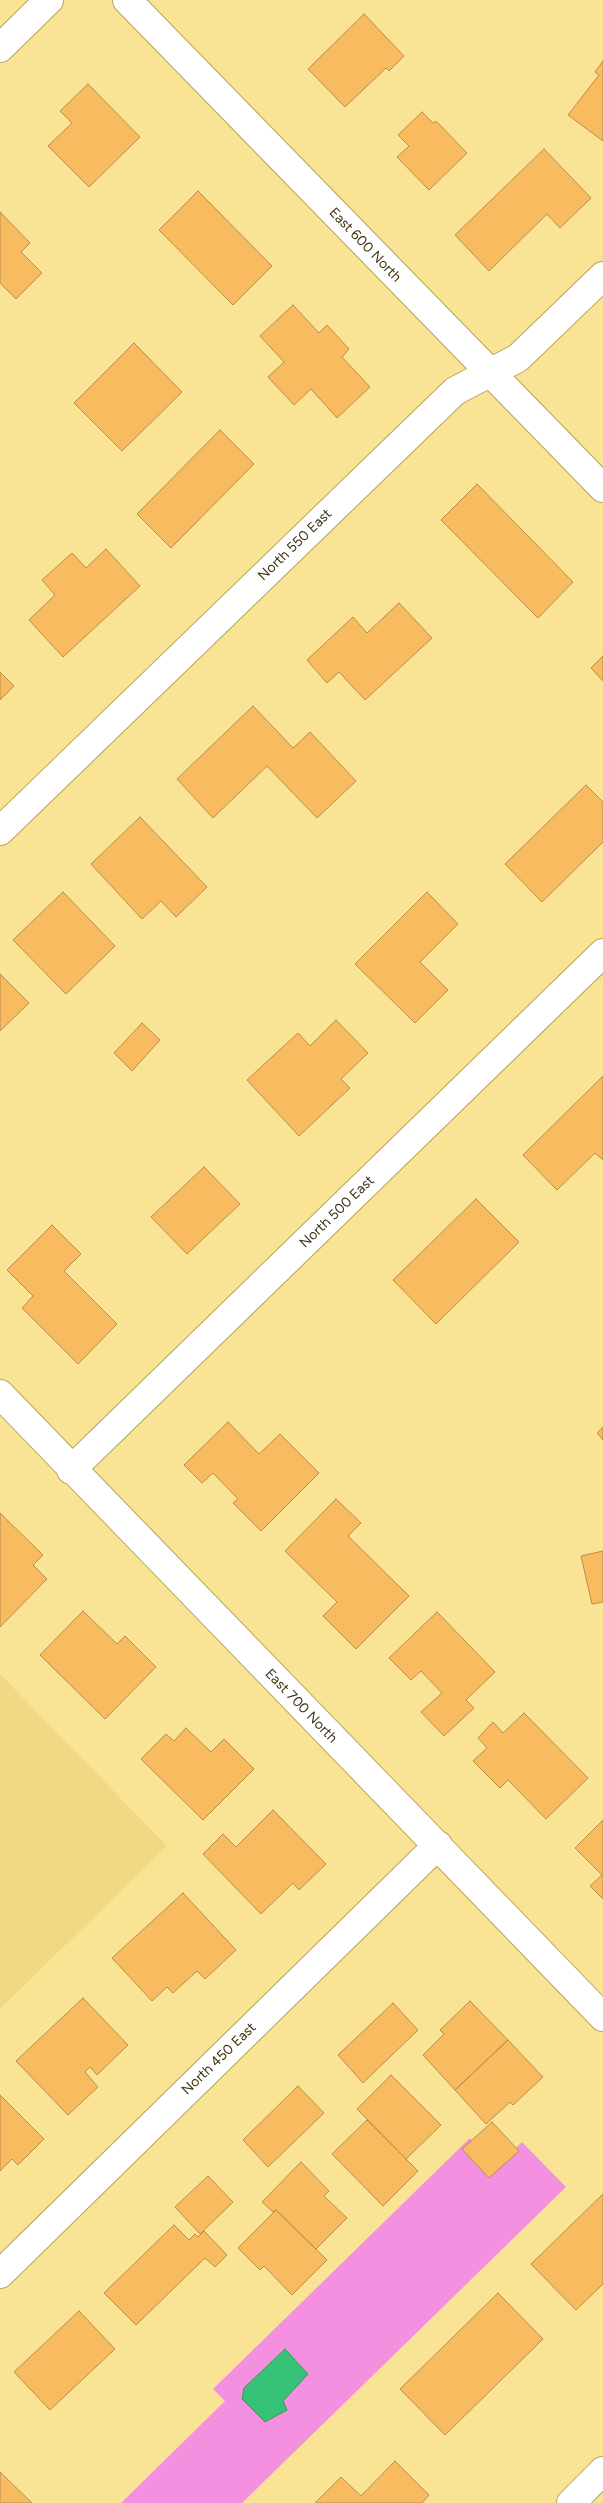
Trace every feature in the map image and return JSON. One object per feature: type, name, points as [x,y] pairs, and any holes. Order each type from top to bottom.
[{"type":"street","points":[[0,48],[49,0]]},
{"type":"street","name":"East 600 North","points":[[127,0],[603,488]]},
{"type":"street","name":"North 550 East","points":[[0,831],[455,391],[518,358],[603,276]]},
{"type":"street","name":"North 500 East","points":[[71,1470],[603,953]]},
{"type":"street","name":"East 700 North","points":[[0,1394],[71,1470],[438,1845],[603,2017]]},
{"type":"street","name":"North 450 East","points":[[0,2274],[438,1845]]},
{"type":"street","points":[[571,2503],[603,2471]]},
{"type":"shaded area","points":[[0,1674],[167,1846],[0,2009]]},
{"type":"shaded area","points":[[470,2138],[497,2167],[522,2142],[566,2187],[242,2503],[121,2503],[225,2401],[213,2389]]},
{"type":"shaded area","points":[[285,2349],[308,2374],[283,2401],[287,2410],[265,2422],[242,2399],[244,2388]]},
{"type":"building","points":[[364,14],[404,56],[389,71],[386,68],[345,107],[308,69]]},
{"type":"building","points":[[603,61],[603,141],[568,115],[599,75],[595,72]]},
{"type":"building","points":[[88,84],[140,137],[89,187],[48,146],[72,123],[60,111]]},
{"type":"building","points":[[422,112],[433,123],[436,121],[467,153],[429,190],[397,157],[409,146],[398,135]]},
{"type":"building","points":[[544,149],[591,198],[560,228],[547,214],[489,271],[455,235]]},
{"type":"building","points":[[198,191],[272,266],[233,305],[159,230]]},
{"type":"building","points":[[0,212],[30,243],[21,252],[42,273],[16,299],[0,283]]},
{"type":"building","points":[[293,305],[319,333],[327,325],[349,349],[342,357],[370,387],[337,418],[311,389],[294,405],[268,377],[284,362],[260,336]]},
{"type":"building","points":[[134,343],[182,392],[122,451],[74,403]]},
{"type":"building","points":[[220,430],[254,464],[171,548],[137,514]]},
{"type":"building","points":[[477,484],[573,582],[538,618],[441,520]]},
{"type":"building","points":[[106,549],[140,586],[63,657],[29,620],[55,595],[42,580],[72,553],[86,568]]},
{"type":"building","points":[[399,603],[432,638],[365,700],[339,672],[327,683],[307,660],[353,617],[367,633]]},
{"type":"building","points":[[603,656],[603,681],[591,668]]},
{"type":"building","points":[[0,672],[14,686],[0,700]]},
{"type":"building","points":[[253,706],[293,748],[310,732],[356,781],[317,818],[267,766],[213,818],[177,779]]},
{"type":"building","points":[[586,785],[603,802],[603,842],[542,902],[505,864]]},
{"type":"building","points":[[140,817],[207,887],[176,917],[161,901],[142,919],[91,864]]},
{"type":"building","points":[[63,892],[115,946],[66,994],[13,940]]},
{"type":"building","points":[[427,892],[458,924],[420,962],[448,990],[415,1023],[355,964]]},
{"type":"building","points":[[0,974],[29,1003],[0,1031]]},
{"type":"building","points":[[336,1020],[368,1053],[341,1079],[350,1088],[299,1136],[247,1080],[298,1033],[310,1046]]},
{"type":"building","points":[[142,1023],[160,1040],[132,1071],[114,1053]]},
{"type":"building","points":[[603,1076],[603,1160],[595,1153],[557,1190],[523,1155]]},
{"type":"building","points":[[204,1167],[240,1204],[187,1254],[151,1217]]},
{"type":"building","points":[[476,1199],[519,1242],[436,1324],[393,1280]]},
{"type":"building","points":[[52,1225],[81,1254],[64,1271],[117,1324],[78,1364],[22,1308],[33,1296],[7,1270]]},
{"type":"building","points":[[228,1422],[259,1454],[280,1434],[319,1473],[261,1531],[233,1503],[238,1499],[213,1473],[202,1483],[184,1465]]},
{"type":"building","points":[[603,1427],[603,1440],[597,1433]]},
{"type":"building","points":[[336,1499],[361,1523],[348,1536],[409,1596],[356,1649],[323,1616],[337,1602],[285,1551]]},
{"type":"building","points":[[0,1513],[43,1555],[33,1565],[47,1579],[0,1627]]},
{"type":"building","points":[[603,1551],[603,1602],[592,1604],[581,1556]]},
{"type":"building","points":[[83,1611],[117,1644],[125,1636],[156,1667],[105,1719],[40,1655]]},
{"type":"building","points":[[437,1612],[495,1672],[466,1700],[474,1708],[444,1736],[421,1712],[442,1693],[421,1671],[411,1680],[389,1658]]},
{"type":"building","points":[[524,1713],[588,1778],[546,1819],[508,1780],[500,1788],[473,1761],[487,1748],[478,1738],[493,1722],[503,1733]]},
{"type":"building","points":[[186,1728],[211,1752],[224,1739],[254,1769],[203,1820],[141,1759],[166,1734],[174,1741]]},
{"type":"building","points":[[273,1810],[326,1864],[299,1890],[293,1883],[261,1914],[203,1854],[223,1834],[236,1847]]},
{"type":"building","points":[[603,1820],[603,1899],[590,1886],[602,1875],[575,1848]]},
{"type":"building","points":[[183,1893],[236,1950],[205,1979],[197,1971],[173,1993],[167,1987],[152,2001],[112,1958]]},
{"type":"building","points":[[83,1998],[128,2045],[97,2075],[90,2067],[85,2072],[98,2087],[68,2115],[16,2061]]},
{"type":"building","points":[[470,2001],[508,2040],[455,2090],[423,2055],[444,2034],[440,2030]]},
{"type":"building","points":[[393,2003],[418,2030],[363,2083],[338,2055]]},
{"type":"building","points":[[508,2040],[543,2077],[513,2105],[510,2102],[486,2124],[455,2090]]},
{"type":"building","points":[[391,2075],[441,2125],[406,2159],[357,2109]]},
{"type":"building","points":[[298,2086],[324,2113],[268,2167],[243,2140]]},
{"type":"building","points":[[0,2095],[44,2139],[18,2165],[12,2159],[0,2171]]},
{"type":"building","points":[[367,2120],[418,2171],[383,2206],[332,2154]]},
{"type":"building","points":[[492,2122],[519,2151],[489,2178],[462,2149]]},
{"type":"building","points":[[301,2162],[329,2191],[324,2196],[347,2218],[316,2249],[276,2210],[273,2212],[262,2202]]},
{"type":"building","points":[[208,2176],[233,2202],[200,2234],[175,2207]]},
{"type":"building","points":[[603,2194],[603,2284],[576,2310],[531,2264]]},
{"type":"building","points":[[276,2210],[327,2260],[292,2295],[264,2266],[260,2270],[238,2248]]},
{"type":"building","points":[[174,2225],[189,2240],[195,2234],[198,2237],[204,2231],[227,2255],[215,2267],[205,2258],[136,2325],[104,2293]]},
{"type":"building","points":[[498,2293],[543,2339],[445,2435],[400,2389]]},
{"type":"building","points":[[79,2311],[115,2349],[50,2410],[14,2372]]},
{"type":"building","points":[[395,2461],[429,2495],[422,2503],[315,2503],[341,2477],[361,2496]]},
{"type":"building","points":[[0,2472],[32,2503],[0,2503]]}]
